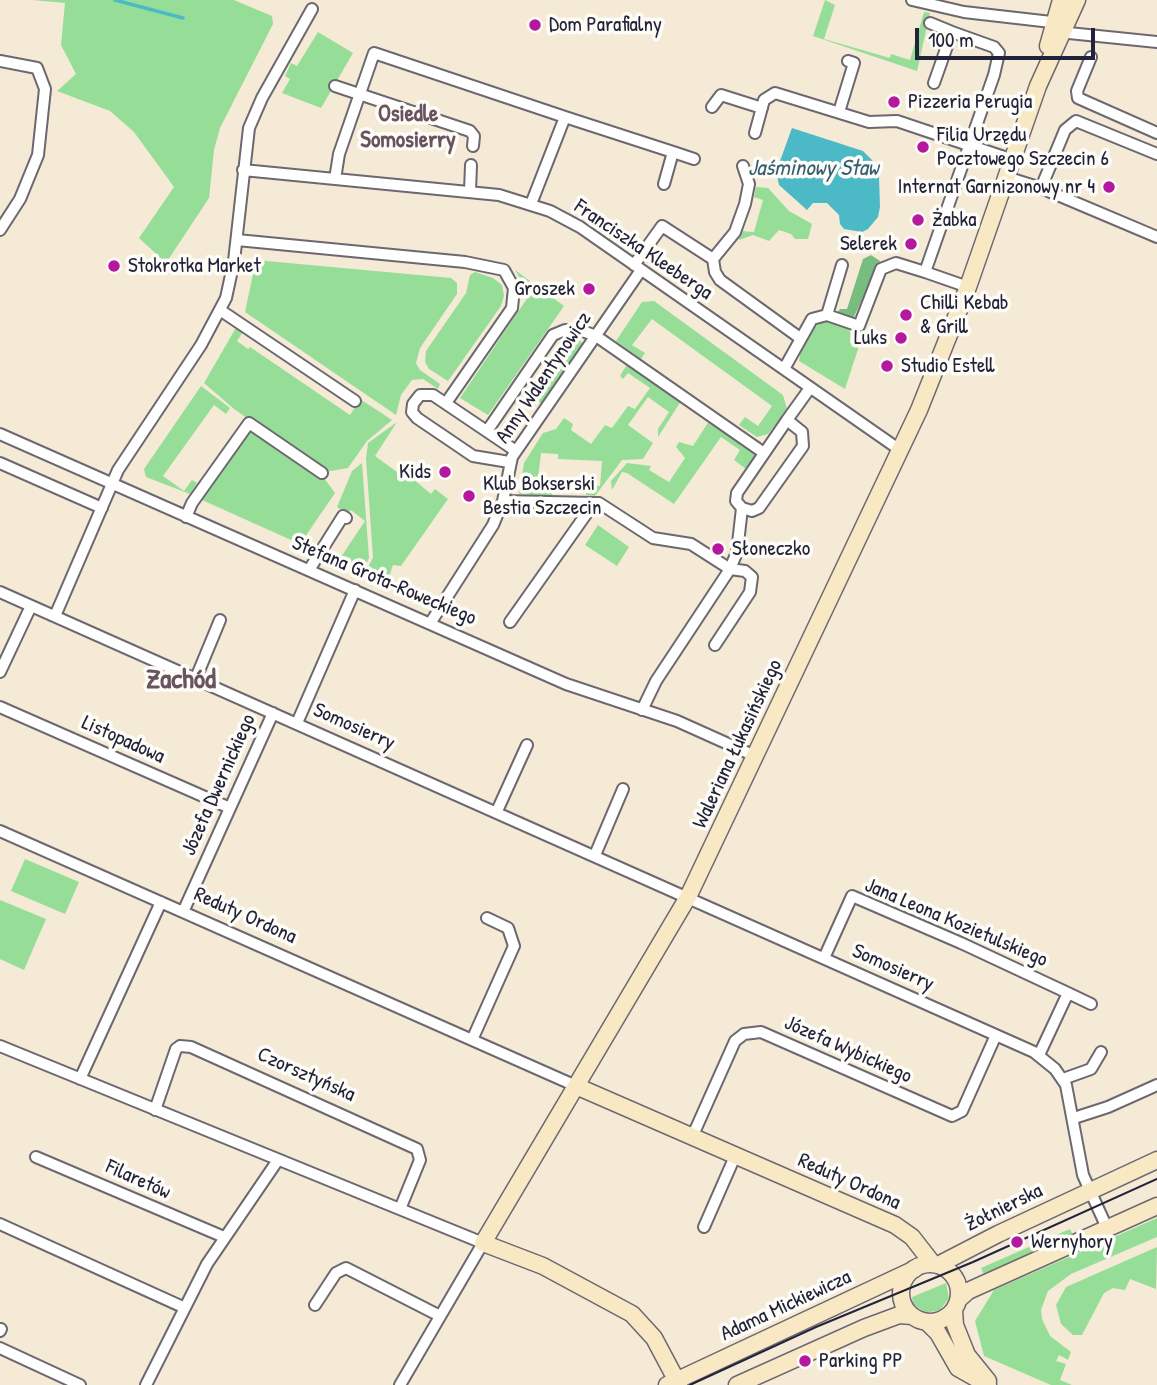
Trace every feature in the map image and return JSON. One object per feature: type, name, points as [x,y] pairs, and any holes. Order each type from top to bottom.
[{"type":"street","points":[[912,0],[964,12],[1157,42]]},
{"type":"street","name":"Waleriana Łukasińskiego","points":[[1059,27],[1061,0]]},
{"type":"street","name":"Waleriana Łukasińskiego","points":[[400,1385],[688,897],[900,450],[968,287],[1059,27],[1077,0]]},
{"type":"street","points":[[55,617],[111,485],[220,310],[229,288],[237,240],[246,138],[253,117],[312,9]]},
{"type":"street","points":[[925,272],[994,75],[999,53],[994,47],[930,23]]},
{"type":"street","points":[[934,83],[952,32]]},
{"type":"street","points":[[335,179],[339,154],[374,53],[694,159]]},
{"type":"street","points":[[1091,57],[1077,91],[1078,98],[1157,133]]},
{"type":"street","points":[[0,61],[37,68],[45,89],[38,155],[20,199],[0,230]]},
{"type":"street","points":[[839,112],[854,62],[848,61]]},
{"type":"street","points":[[335,86],[470,131],[474,136],[473,146]]},
{"type":"street","points":[[755,133],[767,96],[775,93],[875,123],[897,121],[1013,160]]},
{"type":"street","points":[[712,107],[720,95],[762,108]]},
{"type":"street","points":[[531,204],[565,117]]},
{"type":"street","points":[[1041,188],[1065,130],[1072,122],[1082,122],[1157,154]]},
{"type":"street","points":[[664,184],[673,152]]},
{"type":"street","points":[[470,191],[471,165]]},
{"type":"street","points":[[743,166],[749,184],[745,204],[735,232],[713,259],[715,272],[720,280],[800,338]]},
{"type":"street","name":"Franciszka Kleeberga","points":[[243,170],[470,191],[531,204],[570,221],[900,450]]},
{"type":"street","points":[[1006,177],[1041,188],[1157,237]]},
{"type":"street","name":"Anny Walentynowicz","points":[[430,622],[485,541],[503,501],[509,462],[596,336],[662,226],[713,259]]},
{"type":"street","points":[[237,240],[492,265],[504,270],[514,288],[512,308],[446,403]]},
{"type":"street","points":[[784,369],[813,319],[827,315],[859,326],[881,269],[896,263],[968,287]]},
{"type":"street","points":[[827,315],[842,265]]},
{"type":"street","points":[[220,310],[355,401]]},
{"type":"street","points":[[487,431],[553,335],[573,329],[596,336],[764,453]]},
{"type":"street","points":[[788,420],[802,432],[803,446],[759,508],[752,511],[742,508],[736,501],[737,493],[810,388]]},
{"type":"street","points":[[509,462],[473,456],[412,412],[413,404],[424,393],[446,403],[516,451]]},
{"type":"street","points":[[186,517],[248,423],[322,473]]},
{"type":"street","name":"Stefana Grota-Roweckiego","points":[[0,434],[566,684],[677,721],[755,756]]},
{"type":"street","points":[[0,463],[102,508]]},
{"type":"street","points":[[503,501],[594,503],[606,506],[653,538],[691,544],[730,569],[748,573],[753,587],[715,645]]},
{"type":"street","points":[[510,622],[594,503]]},
{"type":"street","points":[[642,710],[656,681],[730,569],[737,552],[742,508]]},
{"type":"street","points":[[309,570],[343,516],[346,518]]},
{"type":"street","points":[[297,723],[355,590]]},
{"type":"street","name":"Somosierry","points":[[0,592],[497,811],[1039,1055],[1063,1079],[1074,1118],[1081,1167],[1090,1190]]},
{"type":"street","points":[[0,672],[31,606]]},
{"type":"street","points":[[195,678],[220,620]]},
{"type":"street","name":"Listopadowa","points":[[0,707],[230,808]]},
{"type":"street","name":"Józefa Dwernickiego","points":[[183,912],[273,713]]},
{"type":"street","points":[[497,811],[527,745]]},
{"type":"street","points":[[595,855],[623,789]]},
{"type":"street","name":"Reduty Ordona","points":[[0,831],[900,1228],[914,1239],[935,1265]]},
{"type":"street","name":"Jana Leona Kozietulskiego","points":[[824,958],[852,896],[1091,1004]]},
{"type":"street","points":[[80,1079],[161,902]]},
{"type":"street","points":[[472,1040],[514,946],[508,928],[487,918]]},
{"type":"street","points":[[1039,1055],[1068,993]]},
{"type":"street","name":"Józefa Wybickiego","points":[[693,1135],[735,1041],[744,1034],[761,1032],[952,1116],[962,1111],[996,1035]]},
{"type":"street","points":[[0,1046],[543,1266],[632,1314],[654,1338],[673,1384]]},
{"type":"street","name":"Czorsztyńska","points":[[155,1110],[176,1049],[180,1046],[191,1047],[417,1149],[420,1160],[400,1209]]},
{"type":"street","points":[[1063,1079],[1091,1069],[1101,1052]]},
{"type":"street","points":[[1074,1118],[1098,1111],[1157,1085]]},
{"type":"street","points":[[704,1227],[736,1154]]},
{"type":"street","name":"Filaretów","points":[[36,1157],[224,1237]]},
{"type":"street","points":[[146,1385],[183,1307],[224,1237],[278,1160]]},
{"type":"street","name":"Żołnierska","points":[[935,1265],[1157,1160]]},
{"type":"street","points":[[1090,1190],[1107,1228]]},
{"type":"street","points":[[737,1385],[898,1315],[942,1320],[968,1291],[1157,1206]]},
{"type":"street","points":[[0,1224],[183,1307]]},
{"type":"street","points":[[935,1265],[955,1279],[955,1325],[967,1355],[991,1385],[958,1368],[938,1333],[904,1307],[901,1292],[905,1279],[915,1269],[935,1265]]},
{"type":"street","points":[[315,1305],[336,1273],[346,1268],[440,1316]]},
{"type":"street","name":"Adama Mickiewicza","points":[[673,1384],[915,1269]]},
{"type":"street","points":[[0,1348],[80,1385]]},
{"type":"green space","points":[[32,0],[234,0],[272,16],[273,24],[220,128],[214,150],[209,198],[166,263],[139,238],[174,187],[134,132],[110,111],[57,91],[76,74],[61,45],[65,3]]},
{"type":"green space","points":[[825,0],[835,5],[824,39],[890,58],[891,54],[910,60],[924,12],[930,13],[917,71],[813,36]]},
{"type":"green space","points":[[318,32],[353,53],[321,108],[282,93],[290,79],[285,76],[291,63],[297,66]]},
{"type":"green space","points":[[756,187],[768,188],[789,211],[812,224],[808,239],[795,239],[791,234],[779,230],[769,241],[753,235],[739,240],[741,231],[754,232],[763,200],[754,197]]},
{"type":"green space","points":[[871,255],[880,261],[852,321],[837,313],[840,309],[847,309],[863,259]]},
{"type":"green space","points":[[256,260],[451,278],[457,283],[457,294],[420,348],[416,363],[420,370],[440,384],[438,389],[423,379],[412,380],[401,395],[396,415],[245,312]]},
{"type":"green space","points":[[515,270],[564,306],[488,415],[460,398],[530,294]]},
{"type":"green space","points":[[475,272],[493,278],[502,285],[504,296],[501,306],[448,381],[429,369],[425,362],[426,351],[466,293],[470,275]]},
{"type":"green space","points":[[654,301],[783,395],[787,409],[768,434],[757,437],[739,425],[745,417],[758,426],[772,406],[652,319],[632,345],[645,353],[641,359],[616,341],[642,302]]},
{"type":"green space","points":[[826,321],[843,325],[850,331],[850,343],[859,346],[845,389],[799,361],[801,350],[817,325]]},
{"type":"green space","points":[[237,326],[244,330],[237,341],[248,349],[250,347],[350,415],[360,399],[392,420],[367,441],[348,468],[325,472],[234,409],[204,383]]},
{"type":"green space","points":[[579,339],[584,346],[542,406],[537,399]]},
{"type":"green space","points":[[628,363],[681,401],[658,437],[658,429],[669,412],[648,397],[628,425],[653,443],[643,459],[622,460],[595,496],[586,495],[588,485],[600,486],[602,461],[558,459],[558,454],[541,453],[537,487],[552,489],[552,497],[519,494],[524,463],[543,433],[556,429],[564,418],[573,424],[571,430],[591,444],[605,425],[612,428],[628,406],[635,409],[650,388],[628,373],[623,379],[620,376]]},
{"type":"green space","points":[[201,386],[230,408],[226,414],[214,405],[163,476],[184,491],[192,480],[197,483],[190,494],[146,477],[144,469]]},
{"type":"green space","points":[[709,421],[756,454],[746,469],[734,460],[740,450],[721,437],[674,504],[627,473],[622,472],[612,490],[611,481],[627,463],[651,466],[649,470],[669,482],[685,458],[676,447],[679,442],[693,446]]},
{"type":"green space","points":[[397,422],[375,456],[397,472],[400,468],[431,494],[435,489],[448,499],[401,566],[393,565],[387,582],[366,572],[373,557],[366,459],[368,443]]},
{"type":"green space","points":[[253,427],[324,478],[335,493],[300,544],[202,500]]},
{"type":"green space","points":[[362,463],[369,558],[362,571],[339,560],[365,521],[351,510],[347,515],[337,507],[352,471]]},
{"type":"green space","points":[[598,525],[629,547],[617,566],[585,545]]},
{"type":"green space","points":[[25,859],[79,882],[65,914],[11,891]]},
{"type":"green space","points":[[0,900],[46,919],[24,970],[0,959]]},
{"type":"green space","points":[[1157,1218],[1157,1237],[1071,1274],[1048,1291],[1041,1310],[1042,1319],[1050,1336],[1071,1352],[1068,1360],[1059,1355],[1056,1361],[1066,1364],[1060,1380],[1072,1385],[1051,1385],[984,1356],[975,1321],[994,1290]]},
{"type":"green space","points":[[1070,1229],[1074,1237],[985,1277],[981,1268]]},
{"type":"green space","points":[[1157,1247],[1156,1289],[1130,1279],[1125,1290],[1113,1288],[1104,1293],[1082,1335],[1073,1335],[1061,1324],[1056,1305],[1066,1287]]},
{"type":"green space","points":[[946,1283],[949,1298],[940,1310],[925,1313],[913,1304],[912,1297]]},
{"type":"water","name":"Jaśminowy Staw","points":[[792,128],[863,151],[874,162],[879,176],[880,207],[878,217],[868,229],[862,232],[844,229],[839,215],[827,203],[813,203],[807,210],[779,185],[776,172]]},
{"type":"waterway","points":[[115,0],[183,18]]},
{"type":"tram line","points":[[690,1385],[816,1327],[973,1262],[1157,1179]]},
{"type":"place","name":"Dom Parafialny","points":[[535,25]]},
{"type":"place","name":"Pizzeria Perugia","points":[[894,102]]},
{"type":"place","name":"Filia Urzędu Pocztowego Szczecin 6","points":[[923,147]]},
{"type":"place","name":"Internat Garnizonowy nr 4","points":[[1109,187]]},
{"type":"place","name":"Żabka","points":[[918,220]]},
{"type":"place","name":"Selerek","points":[[911,244]]},
{"type":"place","name":"Stokrotka Market","points":[[114,266]]},
{"type":"place","name":"Groszek","points":[[589,289]]},
{"type":"place","name":"Chilli Kebab & Grill","points":[[906,315]]},
{"type":"place","name":"Luks","points":[[901,338]]},
{"type":"place","name":"Studio Estell","points":[[887,366]]},
{"type":"place","name":"Kids","points":[[445,472]]},
{"type":"place","name":"Klub Bokserski Bestia Szczecin","points":[[469,496]]},
{"type":"place","name":"Słoneczko","points":[[718,549]]},
{"type":"place","name":"Wernyhory","points":[[1017,1242]]},
{"type":"place","name":"Parking PP","points":[[805,1361]]},
{"type":"district","name":"Osiedle Somosierry","points":[[408,128]]},
{"type":"district","name":"Zachód","points":[[181,681]]}]
